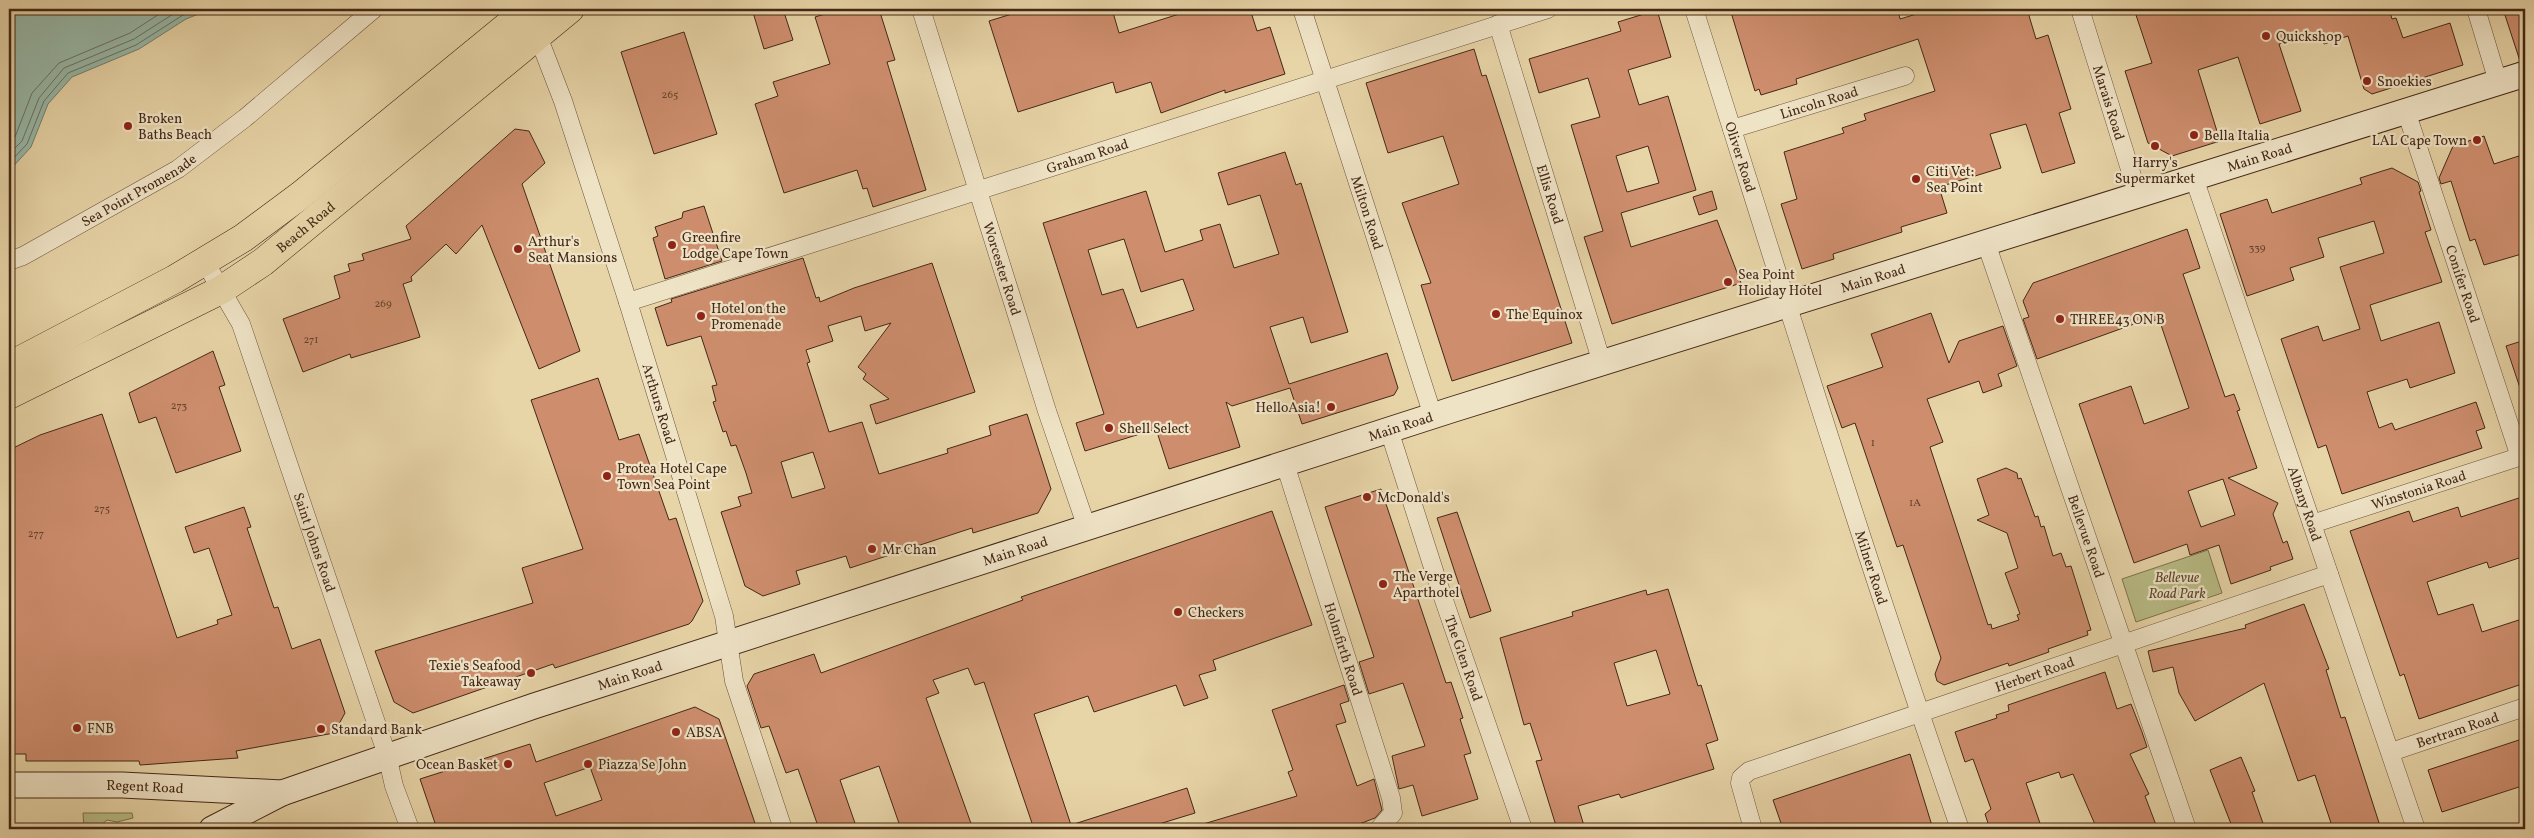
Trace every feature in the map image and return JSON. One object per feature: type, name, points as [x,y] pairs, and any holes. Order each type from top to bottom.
[{"type":"main road","name":"Beach Road","points":[[9,395],[221,290],[263,262],[570,9]]},
{"type":"main road","name":"Beach Road","points":[[9,366],[205,262],[244,238],[301,195],[526,10]]},
{"type":"main road","name":"Main Road","points":[[212,829],[282,793],[387,755],[730,643],[1433,416],[2525,74]]},
{"type":"main road","name":"Regent Road","points":[[9,785],[180,787],[282,793]]},
{"type":"street","name":"Sea Point Promenade","points":[[9,261],[23,256],[178,169],[245,118],[374,9]]},
{"type":"street","name":"Worcester Road","points":[[921,9],[980,189],[1047,411],[1087,528]]},
{"type":"street","name":"Milton Road","points":[[1302,9],[1433,416]]},
{"type":"street","name":"Graham Road","points":[[628,302],[1548,9]]},
{"type":"street","name":"Oliver Road","points":[[1694,9],[1786,306]]},
{"type":"street","name":"Marais Road","points":[[2080,9],[2138,196]]},
{"type":"street","points":[[2476,9],[2498,82]]},
{"type":"street","name":"Arthurs Road","points":[[526,10],[539,35],[563,101],[628,302],[724,616],[730,643],[734,681],[783,829]]},
{"type":"street","name":"Ellis Road","points":[[1498,24],[1602,363]]},
{"type":"street","name":"Lincoln Road","points":[[1732,129],[1905,76]]},
{"type":"street","name":"Conifer Road","points":[[2406,111],[2523,456]]},
{"type":"street","name":"Albany Road","points":[[2194,178],[2416,829]]},
{"type":"street","name":"Bellevue Road","points":[[1986,243],[2088,534],[2123,644],[2187,829]]},
{"type":"street","name":"Saint Johns Road","points":[[205,262],[240,324],[387,755],[394,786],[410,829]]},
{"type":"street","name":"Milner Road","points":[[1786,306],[1960,829]]},
{"type":"street","name":"The Glen Road","points":[[1389,430],[1437,580],[1523,829]]},
{"type":"street","name":"Winstonia Road","points":[[2312,524],[2523,456]]},
{"type":"street","name":"Holmfirth Road","points":[[1285,464],[1391,798],[1392,813],[1379,829]]},
{"type":"street","name":"Herbert Road","points":[[1753,829],[1740,789],[1741,778],[1749,771],[2330,574]]},
{"type":"street","name":"Bertram Road","points":[[2390,752],[2525,707]]},
{"type":"green space","name":"Bellevue Road Park","points":[[2208,550],[2222,593],[2136,622],[2122,579]]},
{"type":"green space","points":[[83,813],[132,813],[133,818],[117,822],[107,820],[99,827],[84,829]]},
{"type":"water","points":[[9,9],[211,9],[186,19],[139,49],[72,77],[48,104],[31,147],[9,171]]},
{"type":"building","points":[[752,9],[783,9],[793,40],[764,49]]},
{"type":"building","points":[[841,9],[879,9],[895,60],[887,62],[926,190],[873,207],[867,188],[863,189],[857,170],[784,193],[755,104],[778,96],[773,82],[830,64],[815,17]]},
{"type":"building","points":[[1028,9],[1112,9],[1119,33],[1195,9],[1250,9],[1257,31],[1270,27],[1285,74],[1225,93],[1225,90],[1161,113],[1151,82],[1116,93],[1113,82],[1018,112],[989,21]]},
{"type":"building","points":[[1730,9],[1898,9],[1900,19],[1933,9],[2027,9],[2036,39],[2048,35],[2071,109],[2059,113],[2075,163],[2042,173],[2026,124],[1990,134],[2001,168],[1939,187],[1947,213],[1901,227],[1902,232],[1833,254],[1834,259],[1802,269],[1781,204],[1797,199],[1784,152],[1844,133],[1842,128],[1866,120],[1864,114],[1935,91],[1918,39],[1796,79],[1797,84],[1761,95],[1759,89],[1755,91]]},
{"type":"building","points":[[2134,9],[2389,9],[2392,19],[2396,18],[2403,38],[2450,23],[2463,65],[2372,94],[2364,89],[2348,36],[2324,44],[2320,32],[2279,44],[2301,111],[2260,124],[2238,57],[2198,70],[2220,141],[2172,156],[2148,143],[2125,71],[2152,63]]},
{"type":"building","points":[[2503,9],[2525,9],[2525,60],[2520,61]]},
{"type":"building","points":[[1657,10],[1671,57],[1628,70],[1639,105],[1668,96],[1696,190],[1621,213],[1631,247],[1717,220],[1741,283],[1612,324],[1584,237],[1603,231],[1571,125],[1600,117],[1588,78],[1539,93],[1529,59],[1621,31],[1618,22]],"holes":[[[1648,146],[1659,183],[1627,192],[1616,156]]]},
{"type":"building","points":[[684,32],[717,134],[654,154],[621,52]]},
{"type":"building","points":[[1474,49],[1482,76],[1486,75],[1572,343],[1452,381],[1421,285],[1431,283],[1402,203],[1459,184],[1443,136],[1388,153],[1366,83]]},
{"type":"building","name":"Arthur's Seat Mansions","points":[[515,129],[529,131],[545,163],[522,184],[580,351],[539,369],[482,225],[456,254],[446,244],[411,277],[412,281],[403,284],[420,337],[351,358],[350,354],[303,372],[283,319],[340,298],[334,276],[350,271],[348,264],[364,260],[362,254],[411,239],[406,226]]},
{"type":"building","points":[[2484,136],[2494,164],[2525,154],[2525,253],[2484,265],[2475,239],[2470,241],[2451,181],[2441,184],[2439,178],[2453,146]]},
{"type":"building","points":[[1285,152],[1296,185],[1301,183],[1348,332],[1311,343],[1303,317],[1270,327],[1289,384],[1387,353],[1398,388],[1394,395],[1302,424],[1290,388],[1232,406],[1226,402],[1240,447],[1169,469],[1156,429],[1085,451],[1076,423],[1104,414],[1043,223],[1146,191],[1165,252],[1203,240],[1200,230],[1220,224],[1234,268],[1279,254],[1260,195],[1228,205],[1218,173]],"holes":[[[1124,239],[1141,292],[1183,279],[1194,310],[1137,328],[1123,289],[1102,295],[1088,250]]]},
{"type":"building","points":[[2392,168],[2418,182],[2421,191],[2419,192],[2431,230],[2425,232],[2442,282],[2370,305],[2381,341],[2439,322],[2455,373],[2410,388],[2407,379],[2367,392],[2379,428],[2392,423],[2395,430],[2476,402],[2485,428],[2476,431],[2482,448],[2342,494],[2326,445],[2318,448],[2281,339],[2318,326],[2323,341],[2360,329],[2340,267],[2384,253],[2374,221],[2318,238],[2324,257],[2290,268],[2294,280],[2247,296],[2220,214],[2267,199],[2272,213],[2362,184],[2360,178]]},
{"type":"building","points":[[1712,191],[1717,209],[1699,215],[1693,197]]},
{"type":"building","points":[[704,206],[722,261],[665,279],[653,238],[658,236],[655,227],[682,218],[683,212]]},
{"type":"building","points":[[2187,229],[2200,268],[2183,274],[2225,397],[2234,394],[2240,410],[2237,411],[2257,468],[2228,478],[2278,503],[2273,514],[2283,543],[2287,541],[2293,559],[2270,567],[2271,570],[2231,584],[2219,545],[2190,555],[2187,544],[2134,563],[2079,404],[2131,386],[2144,424],[2189,408],[2159,319],[2148,322],[2148,319],[2037,359],[2023,319],[2029,317],[2023,301],[2033,283]],"holes":[[[2223,479],[2235,515],[2201,527],[2188,491]]]},
{"type":"building","points":[[803,258],[816,298],[819,297],[820,302],[854,288],[932,263],[975,392],[876,424],[870,405],[889,399],[863,379],[866,374],[858,367],[891,323],[865,331],[861,316],[828,326],[833,341],[806,350],[810,362],[807,363],[829,432],[862,422],[879,474],[948,453],[947,449],[991,435],[989,426],[1027,414],[1051,489],[1038,513],[973,533],[972,528],[850,568],[846,556],[796,571],[800,584],[763,596],[745,586],[721,512],[741,506],[738,497],[752,493],[746,473],[736,445],[731,446],[726,431],[723,432],[713,402],[716,401],[712,386],[717,385],[701,336],[667,346],[655,308],[672,302],[671,299]],"holes":[[[813,452],[825,488],[792,498],[781,462]]]},
{"type":"building","points":[[1931,313],[1949,363],[1959,341],[2003,326],[2017,366],[1998,374],[2002,386],[1983,393],[1979,381],[1927,399],[1943,442],[1930,447],[1988,625],[1991,624],[1992,629],[2019,620],[2017,615],[2020,614],[2005,573],[2018,568],[2007,533],[1977,520],[1989,515],[1977,479],[2006,468],[2017,473],[2018,479],[2021,478],[2035,517],[2038,516],[2041,527],[2044,526],[2053,556],[2061,553],[2066,567],[2071,566],[2091,630],[2087,631],[2088,635],[2048,649],[2049,652],[2009,666],[2008,663],[1944,685],[1937,681],[1935,674],[1941,658],[1903,545],[1897,547],[1855,423],[1842,428],[1827,386],[1883,367],[1871,334]]},
{"type":"building","points":[[2525,340],[2525,394],[2522,394],[2506,346]]},
{"type":"building","points":[[213,351],[225,385],[219,387],[241,451],[176,473],[156,417],[139,423],[129,393]]},
{"type":"building","points":[[598,378],[619,440],[639,434],[669,520],[676,518],[703,601],[692,621],[689,624],[555,668],[553,664],[413,713],[394,702],[375,651],[533,603],[522,568],[583,549],[531,400]]},
{"type":"building","points":[[102,414],[177,638],[218,624],[217,620],[232,615],[209,548],[194,553],[185,527],[244,507],[251,527],[247,528],[274,608],[278,607],[292,649],[320,639],[345,713],[334,733],[236,751],[238,758],[140,765],[139,761],[26,761],[26,754],[9,754],[9,450],[40,435]]},
{"type":"building","points":[[1381,489],[1446,683],[1451,682],[1463,718],[1460,719],[1471,753],[1464,755],[1478,799],[1422,816],[1413,785],[1399,789],[1392,756],[1425,746],[1403,683],[1369,694],[1359,662],[1374,657],[1325,507]]},
{"type":"building","points":[[2525,496],[2525,556],[2489,568],[2487,562],[2427,582],[2438,615],[2473,604],[2482,632],[2525,618],[2525,683],[2419,719],[2404,674],[2400,676],[2350,531],[2409,511],[2413,522],[2458,507],[2461,517]]},
{"type":"building","points":[[1272,511],[1312,625],[1213,660],[1216,670],[1199,675],[1208,698],[1184,706],[1176,685],[1094,712],[1088,696],[1034,714],[1071,825],[1187,788],[1195,813],[1143,829],[1034,829],[984,682],[975,685],[968,668],[933,680],[939,693],[926,698],[973,829],[901,829],[879,766],[840,780],[857,829],[819,829],[798,769],[786,773],[769,726],[761,728],[747,686],[754,674],[814,654],[821,673],[1023,600],[1021,597]]},
{"type":"building","points":[[1457,512],[1491,611],[1470,618],[1437,518]]},
{"type":"building","points":[[1668,589],[1698,686],[1701,685],[1718,740],[1706,744],[1714,769],[1621,798],[1619,794],[1578,806],[1585,829],[1557,829],[1536,761],[1542,760],[1530,723],[1524,725],[1500,638],[1573,616],[1572,612],[1646,590],[1647,595]],"holes":[[[1656,650],[1670,694],[1627,706],[1614,663]]]},
{"type":"building","points":[[2304,604],[2329,669],[2326,670],[2341,718],[2345,717],[2381,829],[2333,829],[2315,775],[2298,781],[2264,683],[2195,721],[2179,693],[2173,667],[2153,672],[2148,651],[2246,628],[2245,625]]},
{"type":"building","points":[[2105,672],[2117,709],[2131,704],[2147,747],[2130,754],[2149,794],[2145,796],[2156,825],[2144,829],[2097,829],[2073,774],[2061,778],[2059,772],[2026,783],[2042,829],[1990,829],[1985,814],[1991,809],[1973,759],[1965,762],[1955,732],[1997,718],[1996,715],[2009,711],[2008,705]]},
{"type":"building","points":[[1344,685],[1349,701],[1340,704],[1346,722],[1336,725],[1357,786],[1374,779],[1382,810],[1375,818],[1346,829],[1201,829],[1200,825],[1297,796],[1288,772],[1293,770],[1272,710]]},
{"type":"building","points":[[695,707],[719,719],[757,829],[437,829],[420,779],[530,744],[536,762]],"holes":[[[590,767],[602,800],[556,816],[544,783]]]},
{"type":"building","points":[[2525,738],[2525,785],[2442,812],[2428,770]]},
{"type":"building","points":[[1910,754],[1933,829],[1783,829],[1773,800]]},
{"type":"building","points":[[2241,757],[2255,791],[2252,792],[2265,829],[2233,829],[2210,770]]},
{"type":"place","name":"Quickshop","points":[[2266,36]]},
{"type":"place","name":"Snoekies","points":[[2367,81]]},
{"type":"place","name":"Broken Baths Beach","points":[[128,126]]},
{"type":"place","name":"Bella Italia","points":[[2194,135]]},
{"type":"place","name":"LAL Cape Town","points":[[2477,140]]},
{"type":"place","name":"Harry's Supermarket","points":[[2155,146]]},
{"type":"place","name":"Citi Vet: Sea Point","points":[[1916,179]]},
{"type":"place","name":"Greenfire Lodge Cape Town","points":[[672,245]]},
{"type":"place","name":"Arthur's Seat Mansions","points":[[518,249]]},
{"type":"place","name":"Sea Point Holiday Hotel","points":[[1728,282]]},
{"type":"place","name":"The Equinox","points":[[1496,314]]},
{"type":"place","name":"Hotel on the Promenade","points":[[701,316]]},
{"type":"place","name":"THREE43 ON B","points":[[2060,319]]},
{"type":"place","name":"HelloAsia!","points":[[1331,407]]},
{"type":"place","name":"Shell Select","points":[[1109,428]]},
{"type":"place","name":"Protea Hotel Cape Town Sea Point","points":[[607,476]]},
{"type":"place","name":"McDonald's","points":[[1367,497]]},
{"type":"place","name":"Mr Chan","points":[[872,549]]},
{"type":"place","name":"The Verge Aparthotel","points":[[1383,584]]},
{"type":"place","name":"Checkers","points":[[1178,612]]},
{"type":"place","name":"Texie's Seafood Takeaway","points":[[531,673]]},
{"type":"place","name":"FNB","points":[[77,728]]},
{"type":"place","name":"Standard Bank","points":[[321,729]]},
{"type":"place","name":"ABSA","points":[[676,732]]},
{"type":"place","name":"Ocean Basket","points":[[508,764]]},
{"type":"place","name":"Piazza Se John","points":[[588,764]]}]
